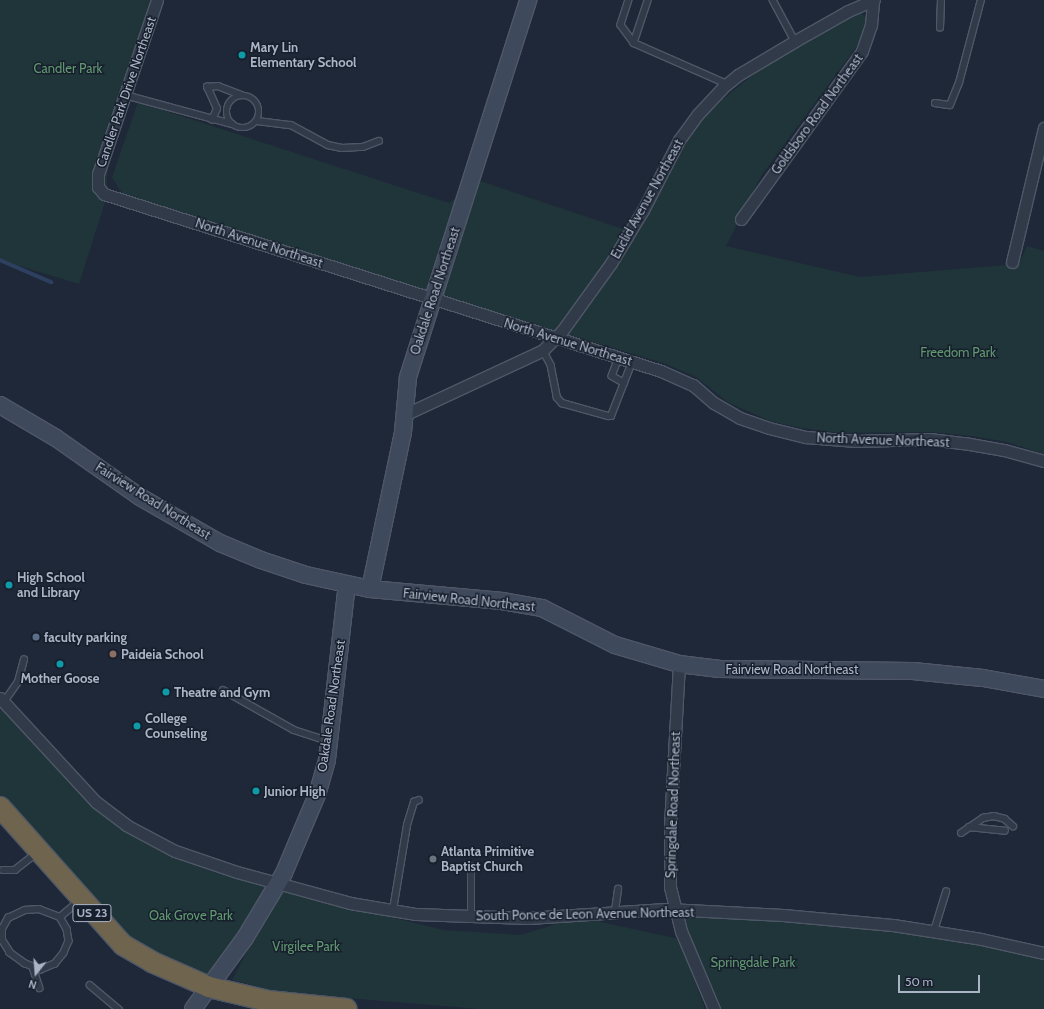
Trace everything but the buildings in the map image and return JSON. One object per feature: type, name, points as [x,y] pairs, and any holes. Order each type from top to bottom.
[{"type":"highway","name":"US 23","points":[[0,808],[123,945],[180,976],[210,987],[268,1001],[347,1009]]},
{"type":"street","name":"Candler Park Drive Northeast","points":[[97,184],[98,174],[157,0]]},
{"type":"street","name":"Oakdale Road Northeast","points":[[370,588],[406,414],[408,377],[528,0]]},
{"type":"street","name":"Euclid Avenue Northeast","points":[[406,414],[543,350],[555,338],[611,263],[643,210],[680,140],[698,114],[727,84],[795,41],[848,11],[873,0]]},
{"type":"street","name":"Goldsboro Road Northeast","points":[[741,219],[862,51],[871,25],[873,0]]},
{"type":"street","points":[[1012,262],[1044,128]]},
{"type":"street","name":"North Avenue Northeast","points":[[97,184],[104,194],[682,379],[740,418],[769,428],[806,437],[849,441],[929,439],[964,443],[1004,450],[1044,461]]},
{"type":"street","name":"Fairview Road Northeast","points":[[0,405],[51,435],[140,497],[220,543],[284,568],[347,584],[370,588],[502,601],[542,608],[615,645],[679,664],[720,669],[921,672],[983,678],[1044,690]]},
{"type":"street","name":"Oakdale Road Northeast","points":[[193,1009],[245,938],[277,884],[291,857],[316,795],[329,742],[347,584]]},
{"type":"street","name":"Springdale Road Northeast","points":[[679,664],[669,860],[670,887],[675,910],[714,1009]]},
{"type":"street","name":"South Ponce de Leon Avenue Northeast","points":[[2,700],[106,810],[126,825],[176,851],[277,884],[350,903],[393,910],[471,916],[528,918],[615,911],[675,910],[783,914],[934,931],[1044,953]]},
{"type":"lane","points":[[629,0],[621,25],[634,43],[727,84]]},
{"type":"lane","points":[[774,0],[795,41]]},
{"type":"lane","points":[[940,28],[941,0]]},
{"type":"lane","points":[[935,103],[950,105],[963,70],[981,0]]},
{"type":"lane","points":[[634,43],[648,1]]},
{"type":"lane","points":[[212,120],[217,109],[207,87],[218,86],[241,95],[249,96],[258,105],[260,111],[257,121]]},
{"type":"lane","points":[[125,95],[244,128],[257,121],[291,125],[328,145],[342,148],[363,147],[379,142]]},
{"type":"lane","points":[[232,124],[226,112],[231,100],[241,95]]},
{"type":"lane","points":[[543,350],[552,365],[557,397],[562,403],[611,416],[632,362]]},
{"type":"lane","points":[[619,358],[612,376],[624,383]]},
{"type":"lane","points":[[2,700],[18,682],[24,660]]},
{"type":"lane","points":[[223,690],[294,730],[329,742]]},
{"type":"lane","points":[[393,910],[408,825],[414,802],[419,800]]},
{"type":"lane","points":[[961,833],[984,818],[994,816],[1005,819],[1013,826]]},
{"type":"lane","points":[[969,827],[1005,831]]},
{"type":"lane","points":[[3,870],[15,870],[39,852]]},
{"type":"lane","points":[[471,867],[471,916]]},
{"type":"lane","points":[[615,911],[618,889]]},
{"type":"lane","points":[[934,931],[946,892]]},
{"type":"lane","points":[[60,917],[81,900]]},
{"type":"lane","points":[[39,909],[60,917],[67,929],[68,941],[64,953],[55,964],[41,970],[33,967],[10,953],[1,940],[2,929],[8,918],[25,910],[39,909]]},
{"type":"lane","points":[[33,967],[40,988]]},
{"type":"lane","points":[[90,985],[119,1009]]},
{"type":"green space","name":"Candler Park","points":[[0,0],[161,0],[108,164],[106,199],[79,284],[0,260]]},
{"type":"green space","name":"Freedom Park","points":[[862,13],[866,19],[864,32],[857,46],[761,176],[726,246],[860,277],[1019,264],[1027,246],[1044,251],[1044,454],[1007,442],[972,436],[931,432],[840,433],[801,428],[770,421],[729,403],[696,377],[666,364],[441,296],[122,193],[112,177],[138,102],[449,203],[480,181],[638,234],[688,131],[717,104],[765,65],[854,15]]},
{"type":"green space","name":"Oak Grove Park","points":[[0,704],[96,802],[176,852],[273,886],[209,977],[134,945],[0,798]]},
{"type":"green space","name":"Virgilee Park","points":[[287,891],[443,930],[521,935],[578,917],[679,939],[705,1009],[479,1009],[276,992],[232,980],[277,896]]},
{"type":"green space","name":"Springdale Park","points":[[695,914],[921,930],[1044,952],[1044,1009],[720,1009],[685,922],[684,915]]},
{"type":"waterway","points":[[0,260],[51,282]]},
{"type":"place","name":"Mary Lin Elementary School","points":[[242,55]]},
{"type":"place","name":"High School and Library","points":[[9,585]]},
{"type":"place","name":"faculty parking","points":[[36,637]]},
{"type":"place","name":"Paideia School","points":[[113,654]]},
{"type":"place","name":"Mother Goose","points":[[60,664]]},
{"type":"place","name":"Theatre and Gym","points":[[166,692]]},
{"type":"place","name":"College Counseling","points":[[137,726]]},
{"type":"place","name":"Junior High","points":[[256,791]]},
{"type":"place","name":"Atlanta Primitive Baptist Church","points":[[433,859]]}]
